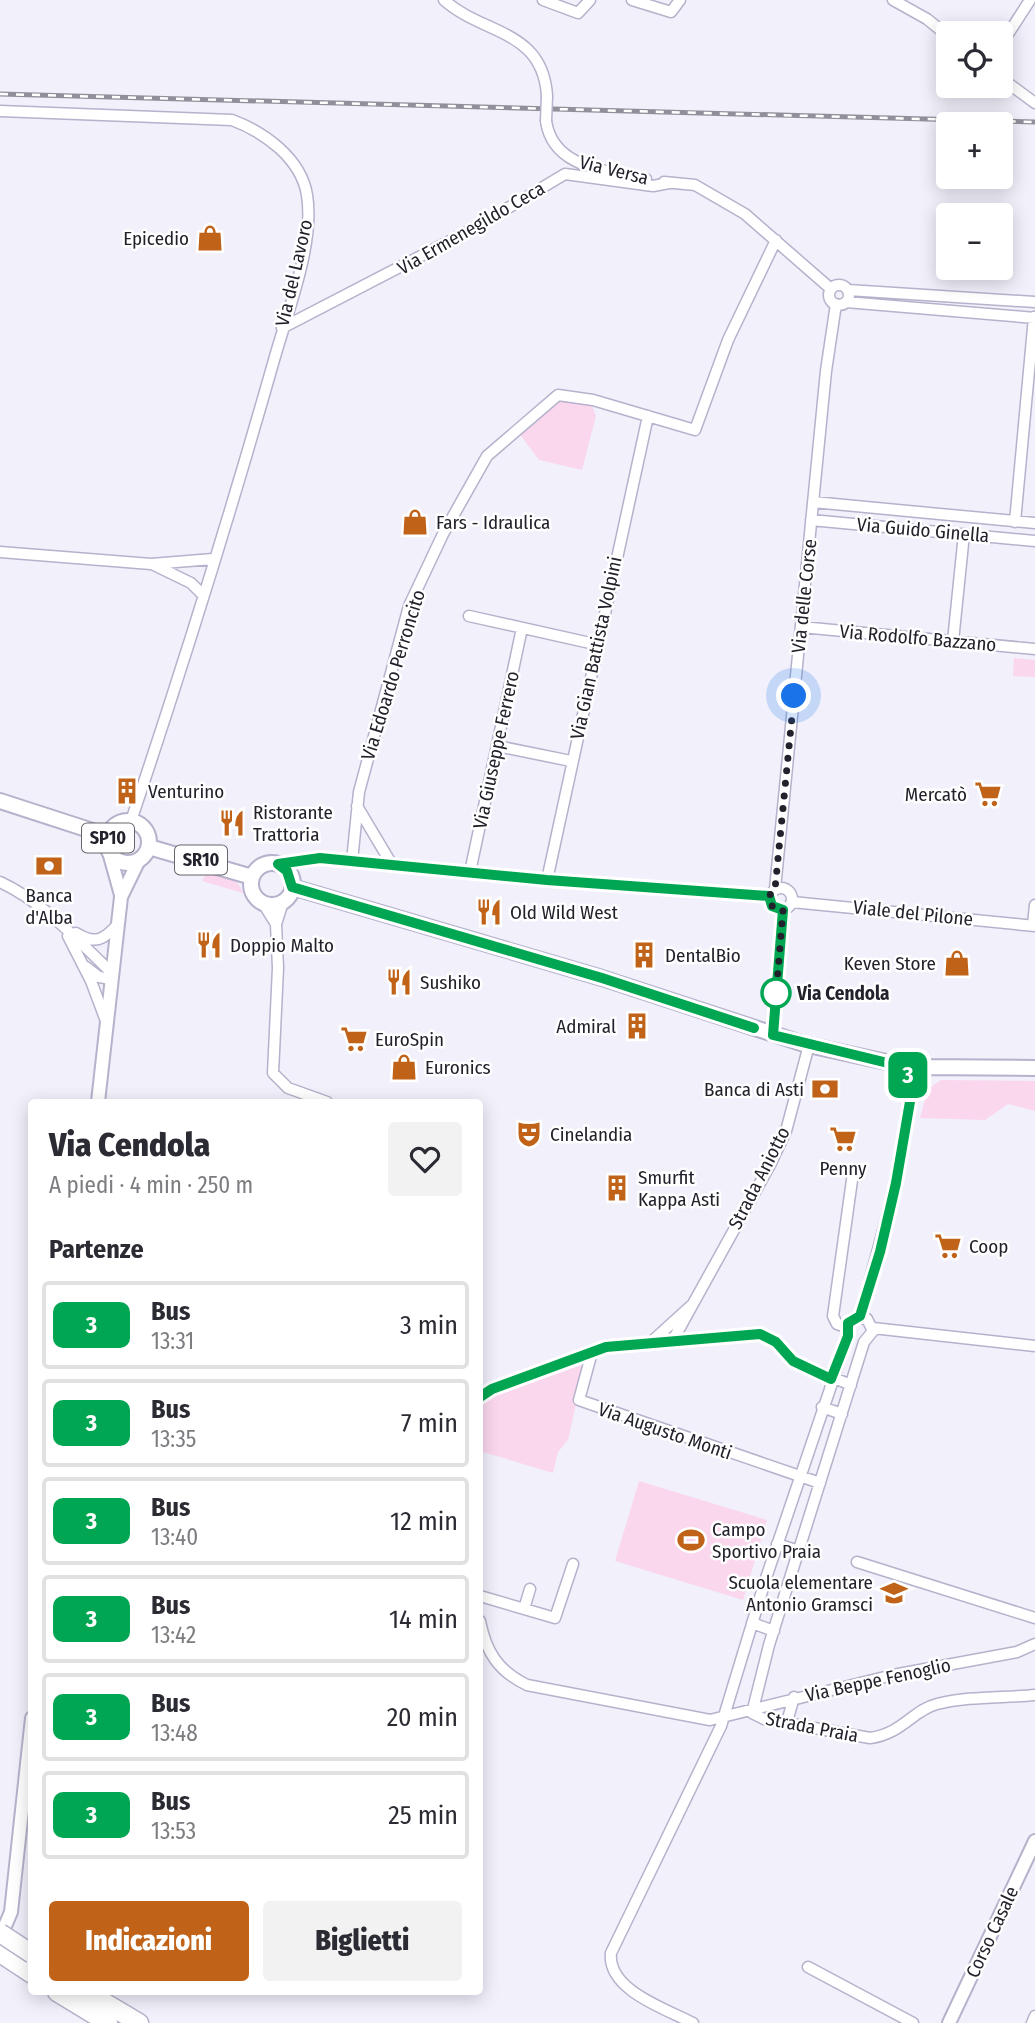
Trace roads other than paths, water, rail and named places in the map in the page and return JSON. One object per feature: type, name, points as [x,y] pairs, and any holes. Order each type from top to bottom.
[{"type":"highway","points":[[0,1933],[28,1951]]},
{"type":"highway","points":[[0,1953],[28,1971]]},
{"type":"highway","points":[[62,1995],[108,2023]]},
{"type":"highway","points":[[92,1995],[139,2023]]},
{"type":"main road","name":"SP10","points":[[0,801],[108,836]]},
{"type":"main road","name":"SP10","points":[[131,821],[144,828],[149,847],[138,862],[124,863],[109,852],[108,836],[120,823],[131,821]]},
{"type":"main road","name":"SR10","points":[[149,847],[252,877]]},
{"type":"main road","name":"SR10","points":[[252,877],[265,864],[278,864]]},
{"type":"main road","points":[[263,903],[283,902],[292,887],[287,871],[278,864]]},
{"type":"main road","name":"SR10","points":[[252,877],[254,895],[263,903]]},
{"type":"main road","points":[[292,887],[602,978],[773,1035],[912,1075],[938,1068],[1035,1068]]},
{"type":"street","name":"Via Versa","points":[[444,0],[520,41],[543,71],[547,96],[546,121],[553,145],[575,162],[669,183]]},
{"type":"street","points":[[543,0],[578,13],[590,0]]},
{"type":"street","points":[[632,0],[671,12],[680,0]]},
{"type":"street","points":[[893,0],[936,26]]},
{"type":"street","points":[[1013,27],[1030,0]]},
{"type":"street","points":[[1013,87],[1035,103]]},
{"type":"street","name":"Via del Lavoro","points":[[0,111],[232,120],[256,129],[280,148],[307,192],[309,218],[304,245],[241,477],[131,821]]},
{"type":"street","name":"Via Ermenegildo Ceca","points":[[282,328],[460,236],[565,174],[653,186],[669,183]]},
{"type":"street","points":[[669,183],[695,186],[745,214],[831,289]]},
{"type":"street","name":"Via Edoardo Perroncito","points":[[352,861],[357,806],[409,606],[443,534],[487,456],[558,395],[593,400],[695,430],[729,340],[776,240]]},
{"type":"street","points":[[831,289],[840,285],[848,290],[1035,303]]},
{"type":"street","points":[[831,289],[830,298],[841,303],[1034,317]]},
{"type":"street","name":"Via delle Corse","points":[[772,892],[813,502],[841,303],[848,290]]},
{"type":"street","points":[[978,298],[978,312]]},
{"type":"street","name":"Via Guido Ginella","points":[[1015,522],[1034,317]]},
{"type":"street","name":"Via Gian Battista Volpini","points":[[547,880],[648,416]]},
{"type":"street","name":"Via Guido Ginella","points":[[813,502],[1035,523]]},
{"type":"street","name":"Via Guido Ginella","points":[[811,520],[1035,541]]},
{"type":"street","points":[[953,641],[964,534]]},
{"type":"street","points":[[0,552],[151,564],[214,559]]},
{"type":"street","points":[[151,564],[191,583],[203,595]]},
{"type":"street","points":[[469,616],[598,645]]},
{"type":"street","name":"Via Rodolfo Bazzano","points":[[801,627],[1035,649]]},
{"type":"street","name":"Via Giuseppe Ferrero","points":[[470,872],[522,628]]},
{"type":"street","points":[[497,746],[571,761]]},
{"type":"street","points":[[357,806],[391,863]]},
{"type":"street","points":[[109,852],[121,897]]},
{"type":"street","points":[[278,864],[320,858],[547,880],[772,892],[786,888],[791,894],[792,902],[783,910],[773,1035]]},
{"type":"street","points":[[98,1099],[121,897],[138,862]]},
{"type":"street","points":[[0,883],[95,942],[106,937],[118,923]]},
{"type":"street","points":[[772,892],[772,906],[783,910]]},
{"type":"street","points":[[283,902],[276,924],[278,968],[273,1073],[288,1088],[319,1099]]},
{"type":"street","name":"Viale del Pilone","points":[[792,902],[1034,925]]},
{"type":"street","points":[[263,903],[276,924]]},
{"type":"street","points":[[1034,925],[1035,905]]},
{"type":"street","points":[[61,923],[82,961],[107,1026]]},
{"type":"street","points":[[61,923],[111,976]]},
{"type":"street","points":[[82,961],[91,972],[111,976]]},
{"type":"street","name":"Strada Aniotto","points":[[673,1340],[786,1131],[809,1045]]},
{"type":"street","points":[[860,1316],[888,1215],[912,1075]]},
{"type":"street","points":[[853,1173],[833,1316],[837,1324],[847,1331],[855,1342],[864,1342]]},
{"type":"street","name":"Strada Aniotto","points":[[650,1343],[694,1303]]},
{"type":"street","points":[[692,2023],[627,1987],[617,1977],[611,1965],[614,1947],[654,1860],[716,1738],[850,1320],[860,1316],[870,1321],[872,1335],[864,1342],[750,1709]]},
{"type":"street","points":[[873,1328],[1035,1346]]},
{"type":"street","points":[[483,1395],[492,1389],[606,1347],[760,1334],[776,1342],[793,1361],[831,1379],[851,1385]]},
{"type":"street","name":"Via Augusto Monti","points":[[592,1352],[579,1400],[820,1483]]},
{"type":"street","points":[[822,1407],[842,1414]]},
{"type":"street","points":[[777,1544],[799,1551]]},
{"type":"street","points":[[857,1562],[1035,1618]]},
{"type":"street","points":[[483,1597],[553,1619],[557,1617],[573,1564]]},
{"type":"street","points":[[524,1609],[530,1589]]},
{"type":"street","points":[[752,1623],[774,1631]]},
{"type":"street","name":"Via Beppe Fenoglio","points":[[483,1636],[493,1660],[508,1675],[527,1685],[701,1719],[722,1717],[794,1697],[1017,1653],[1035,1644]]},
{"type":"street","name":"Strada Praia","points":[[750,1709],[754,1715],[870,1738],[885,1736],[900,1729],[934,1704],[1035,1695]]},
{"type":"street","points":[[787,1722],[794,1697]]},
{"type":"street","points":[[0,1938],[11,1912],[28,1755]]},
{"type":"street","name":"Corso Casale","points":[[949,2023],[1035,1841]]},
{"type":"street","points":[[808,1968],[913,2023]]},
{"type":"street","points":[[1032,2023],[1035,2016]]},
{"type":"railway","points":[[0,94],[1035,122]]},
{"type":"place","name":"Epicedio","points":[[210,238]]},
{"type":"place","name":"Fars - Idraulica","points":[[415,522]]},
{"type":"place","name":"Venturino","points":[[127,791]]},
{"type":"place","name":"Mercatò","points":[[988,794]]},
{"type":"place","name":"Ristorante Trattoria","points":[[232,823]]},
{"type":"place","name":"Banca d'Alba","points":[[49,866]]},
{"type":"place","name":"Old Wild West","points":[[489,912]]},
{"type":"place","name":"Doppio Malto","points":[[209,945]]},
{"type":"place","name":"DentalBio","points":[[644,955]]},
{"type":"place","name":"Keven Store","points":[[957,963]]},
{"type":"place","name":"Sushiko","points":[[399,982]]},
{"type":"place","name":"Via Cendola","points":[[776,993]]},
{"type":"place","name":"Admiral","points":[[637,1026]]},
{"type":"place","name":"EuroSpin","points":[[354,1039]]},
{"type":"place","name":"Euronics","points":[[404,1067]]},
{"type":"place","name":"Banca di Asti","points":[[825,1089]]},
{"type":"place","name":"Cinelandia","points":[[529,1134]]},
{"type":"place","name":"Penny","points":[[843,1139]]},
{"type":"place","name":"Smurfit Kappa Asti","points":[[617,1188]]},
{"type":"place","name":"Coop","points":[[948,1246]]},
{"type":"place","name":"Campo Sportivo Praia","points":[[691,1540]]},
{"type":"place","name":"Scuola elementare Antonio Gramsci","points":[[894,1593]]}]
